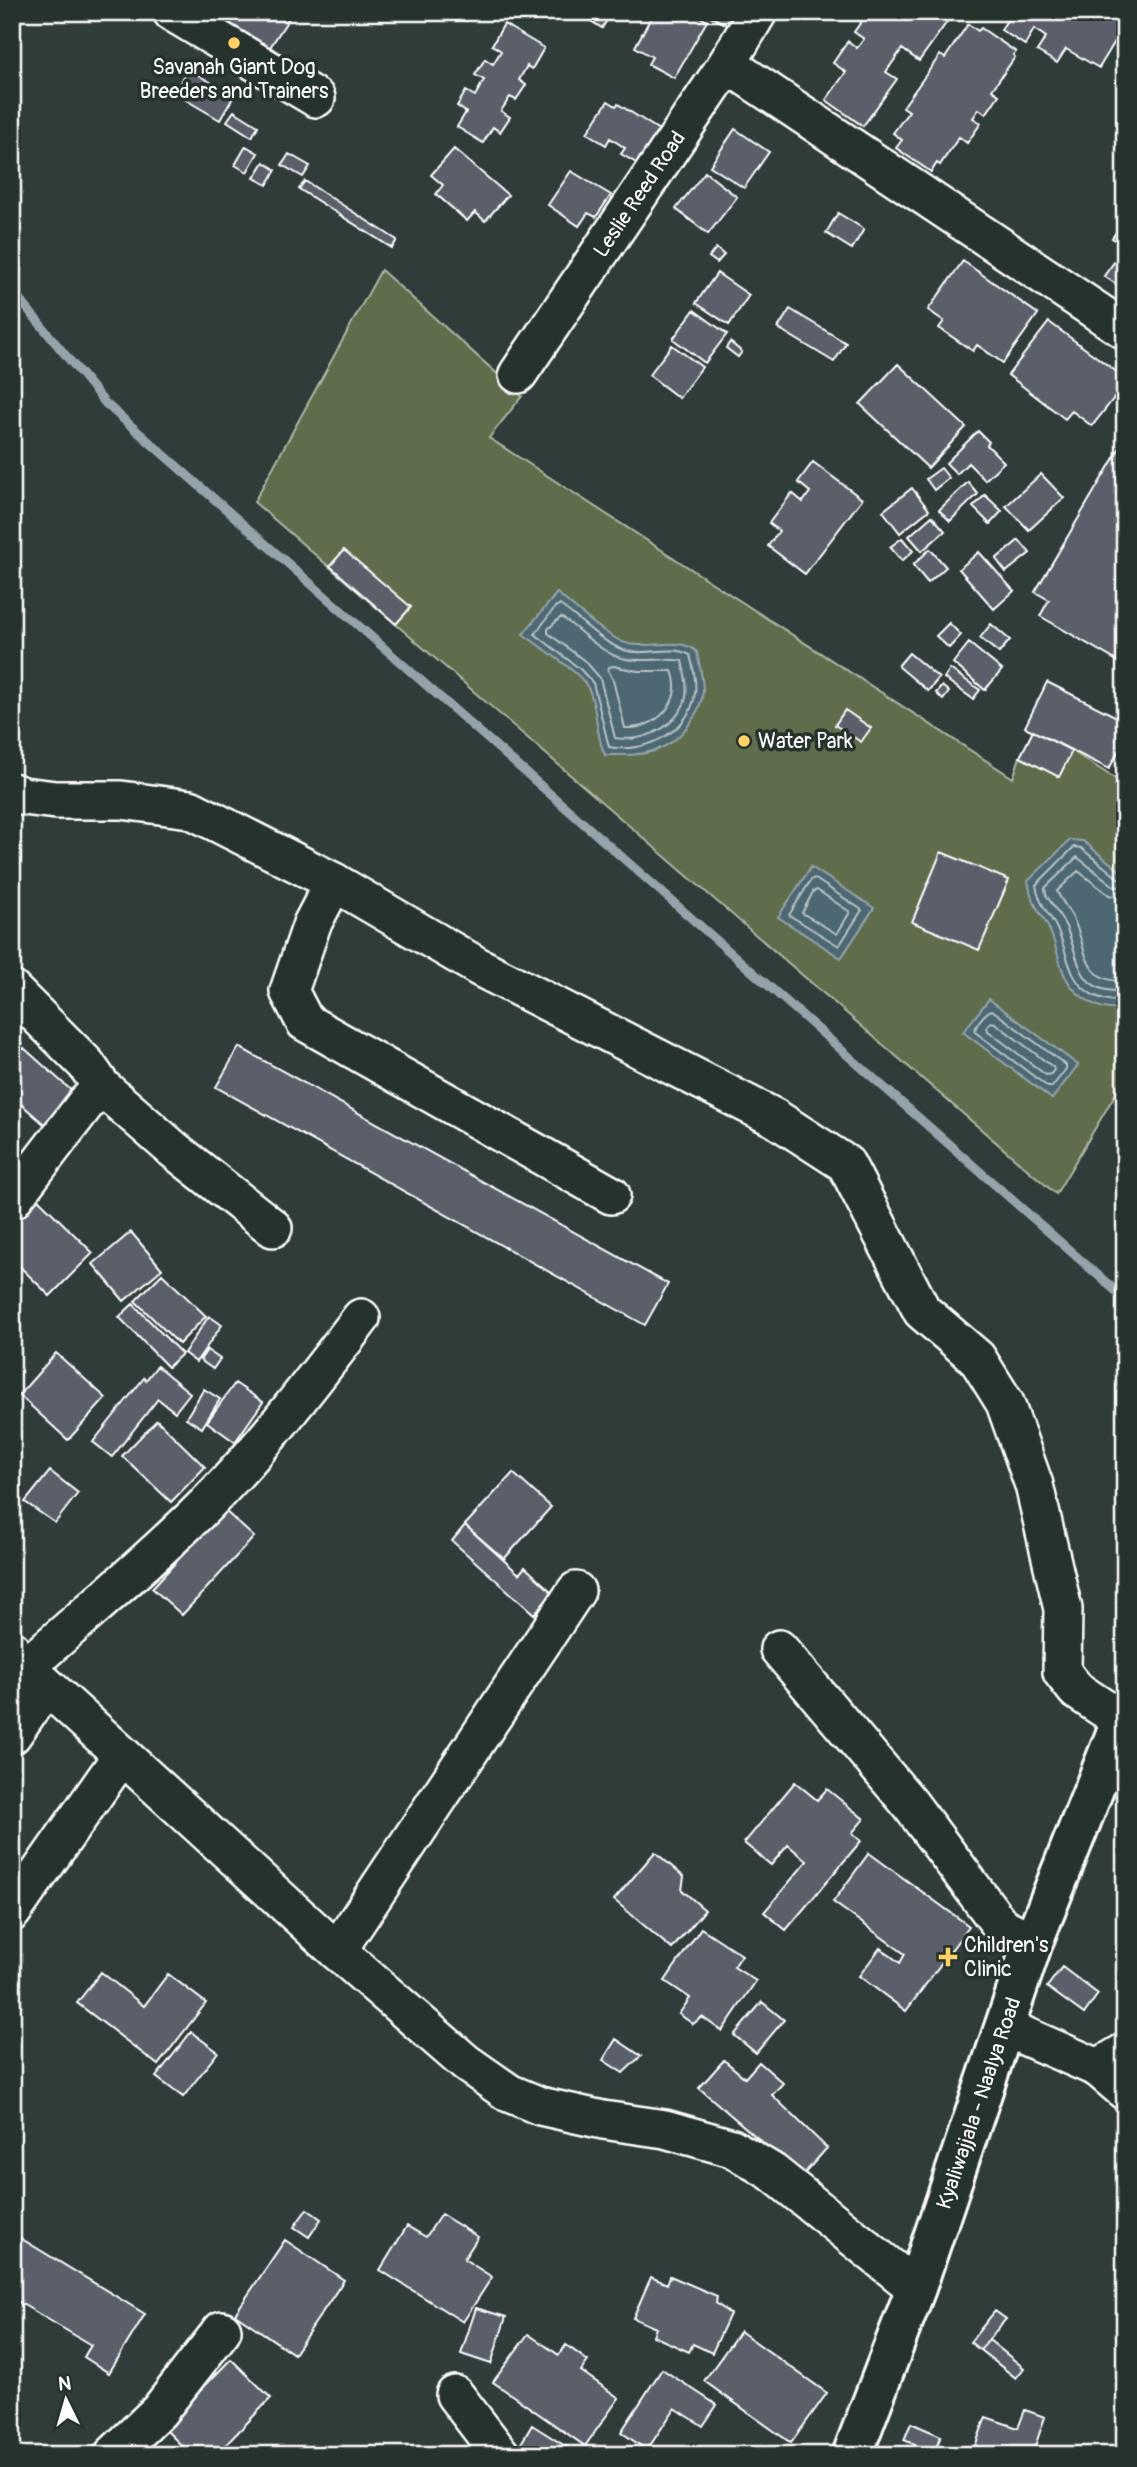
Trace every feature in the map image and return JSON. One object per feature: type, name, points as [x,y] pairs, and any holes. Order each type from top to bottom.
[{"type":"main road","name":"Kyaliwajjala - Naalya Road","points":[[852,2455],[916,2288],[1033,1942],[1123,1716]]},
{"type":"street","points":[[172,12],[316,97]]},
{"type":"street","name":"Leslie Reed Road","points":[[518,374],[727,64],[758,12]]},
{"type":"street","points":[[727,64],[1125,330]]},
{"type":"street","points":[[12,792],[56,800],[121,800],[190,809],[334,882],[479,967],[775,1118],[846,1164],[922,1311],[977,1358],[1004,1402],[1034,1485],[1063,1609],[1062,1672],[1076,1690],[1123,1716]]},
{"type":"street","points":[[334,882],[312,924],[289,991],[305,1022],[611,1195]]},
{"type":"street","points":[[12,990],[86,1064],[102,1087],[173,1149],[273,1228]]},
{"type":"street","points":[[12,1200],[86,1103],[102,1087]]},
{"type":"street","points":[[12,1735],[28,1668],[203,1507],[295,1403],[361,1318]]},
{"type":"street","points":[[337,1951],[576,1591]]},
{"type":"street","points":[[779,1649],[910,1804],[1001,1926],[1033,1942]]},
{"type":"street","points":[[28,1668],[337,1951],[466,2063],[509,2093],[540,2106],[603,2120],[665,2129],[733,2148],[772,2172],[916,2288]]},
{"type":"street","points":[[12,1912],[122,1755]]},
{"type":"street","points":[[1004,2027],[1116,2070]]},
{"type":"street","points":[[113,2455],[159,2411],[222,2330]]},
{"type":"street","points":[[456,2395],[501,2455]]},
{"type":"green space","name":"Water Park","points":[[381,270],[522,396],[489,438],[1013,778],[1033,731],[1072,751],[1125,785],[1125,1078],[1056,1194],[254,502]]},
{"type":"water","points":[[557,593],[592,622],[621,641],[638,645],[682,645],[697,652],[703,685],[702,699],[694,717],[675,740],[646,753],[605,755],[587,686],[567,666],[523,634]]},
{"type":"water","points":[[1070,840],[1083,841],[1125,875],[1125,1006],[1117,1009],[1091,1003],[1070,985],[1049,928],[1035,905],[1030,890],[1028,881]]},
{"type":"water","points":[[811,867],[874,908],[841,958],[778,917]]},
{"type":"water","points":[[989,999],[1078,1065],[1052,1099],[963,1032]]},
{"type":"building","points":[[238,12],[293,12],[265,55],[226,30]]},
{"type":"building","points":[[577,12],[612,12],[602,28]]},
{"type":"building","points":[[654,12],[691,12],[707,21],[674,78],[648,64],[652,57],[635,47]]},
{"type":"building","points":[[710,12],[737,12],[729,26],[708,15]]},
{"type":"building","points":[[868,12],[878,18],[883,12],[948,12],[952,15],[919,61],[902,49],[886,72],[897,79],[863,126],[826,100],[846,72],[833,63],[848,41],[857,48],[864,39],[854,32]]},
{"type":"building","points":[[1006,12],[1110,12],[1125,21],[1125,25],[1099,68],[1066,49],[1057,63],[1037,51],[1046,37],[1034,29],[1025,45],[1001,30],[1010,15]]},
{"type":"building","points":[[504,24],[544,48],[532,69],[527,66],[519,80],[526,85],[516,100],[510,97],[501,111],[510,117],[500,132],[493,127],[483,143],[457,127],[466,112],[457,106],[466,91],[475,96],[484,80],[475,75],[485,59],[493,64],[501,51],[492,45]]},
{"type":"building","points":[[968,24],[978,31],[981,28],[1016,52],[1013,55],[1015,57],[992,90],[999,95],[986,114],[979,109],[973,118],[981,123],[967,143],[959,137],[940,165],[937,163],[931,172],[896,148],[902,140],[893,133],[909,111],[903,107],[940,55],[945,58]]},
{"type":"building","points":[[1125,68],[1125,87],[1116,82]]},
{"type":"building","points":[[188,69],[234,96],[220,120],[174,93]]},
{"type":"building","points":[[608,101],[616,106],[618,104],[659,130],[638,164],[621,154],[625,148],[610,138],[606,145],[587,133]]},
{"type":"building","points":[[234,111],[258,126],[252,137],[227,121]]},
{"type":"building","points":[[735,129],[769,152],[744,188],[710,166]]},
{"type":"building","points":[[246,146],[258,153],[247,172],[235,165]]},
{"type":"building","points":[[454,149],[508,195],[485,221],[475,212],[467,221],[436,194],[443,185],[431,175]]},
{"type":"building","points":[[289,154],[310,166],[303,177],[282,165]]},
{"type":"building","points":[[264,162],[276,170],[267,185],[254,178]]},
{"type":"building","points":[[571,171],[611,195],[596,217],[588,213],[579,226],[548,205]]},
{"type":"building","points":[[705,172],[737,197],[708,234],[676,209]]},
{"type":"building","points":[[305,181],[397,240],[392,248],[299,189]]},
{"type":"building","points":[[838,213],[864,229],[852,249],[826,233]]},
{"type":"building","points":[[1125,219],[1125,247],[1112,238]]},
{"type":"building","points":[[1125,247],[1125,290],[1104,276]]},
{"type":"building","points":[[716,248],[724,255],[717,263],[709,257]]},
{"type":"building","points":[[963,261],[1038,314],[1003,363],[977,345],[973,351],[939,328],[944,321],[928,310]]},
{"type":"building","points":[[717,273],[749,295],[729,325],[696,303]]},
{"type":"building","points":[[790,309],[846,343],[834,362],[778,328]]},
{"type":"building","points":[[694,310],[727,334],[705,363],[673,339]]},
{"type":"building","points":[[1049,322],[1125,378],[1125,384],[1092,426],[1072,411],[1065,419],[1008,375]]},
{"type":"building","points":[[730,342],[742,352],[738,357],[726,348]]},
{"type":"building","points":[[672,345],[702,367],[679,398],[649,375]]},
{"type":"building","points":[[898,364],[966,427],[928,468],[860,404]]},
{"type":"building","points":[[978,431],[989,442],[987,445],[1004,462],[985,480],[968,463],[957,474],[946,463]]},
{"type":"building","points":[[1125,439],[1124,665],[1040,616],[1049,600],[1035,592]]},
{"type":"building","points":[[813,462],[862,499],[805,574],[768,546],[779,531],[769,523],[792,493],[803,502],[810,492],[798,482]]},
{"type":"building","points":[[941,468],[949,478],[934,490],[926,479]]},
{"type":"building","points":[[1041,474],[1064,498],[1029,530],[1006,506]]},
{"type":"building","points":[[968,482],[978,494],[950,521],[939,510]]},
{"type":"building","points":[[912,488],[929,510],[900,533],[883,511]]},
{"type":"building","points":[[985,495],[1002,511],[990,524],[973,507]]},
{"type":"building","points":[[932,516],[945,531],[922,551],[909,536]]},
{"type":"building","points":[[902,538],[913,551],[902,561],[890,547]]},
{"type":"building","points":[[1019,540],[1030,553],[1006,572],[996,559]]},
{"type":"building","points":[[930,549],[946,567],[928,583],[913,565]]},
{"type":"building","points":[[344,550],[411,607],[396,624],[330,566]]},
{"type":"building","points":[[979,552],[1014,591],[994,609],[959,569]]},
{"type":"building","points":[[949,623],[961,635],[949,648],[936,636]]},
{"type":"building","points":[[991,624],[1010,640],[999,653],[980,638]]},
{"type":"building","points":[[969,643],[1002,670],[985,690],[953,663]]},
{"type":"building","points":[[909,653],[939,678],[928,691],[898,666]]},
{"type":"building","points":[[950,669],[980,690],[973,699],[944,678]]},
{"type":"building","points":[[1047,682],[1125,721],[1125,739],[1109,769],[1025,727]]},
{"type":"building","points":[[942,686],[949,692],[943,700],[936,693]]},
{"type":"building","points":[[845,710],[871,728],[861,742],[835,725]]},
{"type":"building","points":[[1033,731],[1072,751],[1059,777],[1020,757]]},
{"type":"building","points":[[941,852],[1009,880],[979,950],[912,922]]},
{"type":"building","points":[[12,1035],[22,1044],[12,1055]]},
{"type":"building","points":[[239,1047],[668,1284],[645,1325],[216,1087]]},
{"type":"building","points":[[24,1048],[73,1092],[44,1124],[12,1096],[12,1061]]},
{"type":"building","points":[[37,1198],[93,1253],[50,1296],[12,1259],[12,1223]]},
{"type":"building","points":[[131,1232],[162,1269],[124,1301],[93,1264]]},
{"type":"building","points":[[162,1274],[206,1316],[179,1344],[135,1301]]},
{"type":"building","points":[[133,1304],[182,1354],[168,1367],[119,1317]]},
{"type":"building","points":[[209,1316],[222,1325],[196,1362],[184,1353]]},
{"type":"building","points":[[207,1350],[220,1359],[213,1369],[200,1360]]},
{"type":"building","points":[[56,1353],[106,1398],[68,1440],[19,1395]]},
{"type":"building","points":[[157,1366],[190,1393],[175,1412],[158,1399],[112,1457],[93,1442],[144,1378],[146,1380]]},
{"type":"building","points":[[235,1383],[263,1402],[235,1442],[207,1422]]},
{"type":"building","points":[[204,1389],[220,1399],[202,1428],[186,1418]]},
{"type":"building","points":[[157,1420],[205,1467],[171,1502],[122,1456]]},
{"type":"building","points":[[50,1471],[78,1493],[55,1523],[25,1502]]},
{"type":"building","points":[[513,1473],[551,1507],[504,1559],[465,1525]]},
{"type":"building","points":[[224,1510],[254,1537],[182,1615],[152,1588]]},
{"type":"building","points":[[465,1525],[519,1574],[525,1567],[553,1593],[534,1614],[452,1541]]},
{"type":"building","points":[[795,1782],[817,1800],[827,1789],[864,1819],[852,1833],[861,1841],[786,1930],[764,1912],[807,1861],[788,1845],[771,1865],[744,1843]]},
{"type":"building","points":[[655,1852],[684,1877],[682,1890],[705,1910],[672,1949],[614,1900]]},
{"type":"building","points":[[869,1853],[969,1926],[906,2011],[859,1976],[880,1948],[900,1963],[905,1954],[833,1902]]},
{"type":"building","points":[[701,1928],[742,1955],[734,1967],[756,1981],[722,2031],[702,2017],[693,2024],[679,2014],[690,1998],[665,1981]]},
{"type":"building","points":[[1062,1967],[1098,1994],[1084,2014],[1047,1987]]},
{"type":"building","points":[[101,1972],[144,2006],[168,1974],[206,2003],[158,2065],[77,2003]]},
{"type":"building","points":[[762,2002],[784,2020],[756,2053],[734,2035]]},
{"type":"building","points":[[191,2032],[218,2052],[183,2097],[156,2077]]},
{"type":"building","points":[[616,2039],[641,2056],[623,2073],[603,2060]]},
{"type":"building","points":[[724,2060],[745,2078],[759,2062],[783,2083],[772,2095],[827,2148],[802,2176],[699,2088]]},
{"type":"building","points":[[307,2209],[321,2219],[309,2237],[294,2227]]},
{"type":"building","points":[[441,2214],[478,2237],[464,2259],[492,2277],[463,2322],[380,2270],[407,2226],[426,2237]]},
{"type":"building","points":[[12,2233],[145,2314],[109,2373],[84,2357],[91,2345],[12,2298]]},
{"type":"building","points":[[285,2240],[344,2280],[294,2354],[235,2314]]},
{"type":"building","points":[[670,2276],[717,2296],[716,2303],[730,2314],[712,2353],[693,2344],[689,2352],[653,2336],[656,2328],[633,2318],[651,2277],[667,2284]]},
{"type":"building","points":[[476,2308],[506,2317],[491,2364],[461,2354]]},
{"type":"building","points":[[995,2311],[1006,2319],[980,2350],[970,2342]]},
{"type":"building","points":[[740,2331],[827,2393],[791,2443],[704,2381]]},
{"type":"building","points":[[528,2334],[559,2355],[566,2345],[588,2361],[581,2371],[619,2398],[585,2446],[493,2382]]},
{"type":"building","points":[[989,2340],[1024,2368],[1016,2378],[980,2350]]},
{"type":"building","points":[[231,2359],[271,2398],[216,2455],[191,2455],[164,2428]]},
{"type":"building","points":[[662,2369],[717,2405],[703,2426],[675,2408],[647,2450],[621,2432]]},
{"type":"building","points":[[12,2402],[23,2410],[12,2424]]},
{"type":"building","points":[[1025,2410],[1045,2417],[1032,2455],[990,2455],[974,2449],[986,2417],[1018,2428]]},
{"type":"building","points":[[911,2423],[941,2436],[934,2453],[904,2440]]},
{"type":"building","points":[[532,2425],[570,2449],[566,2455],[532,2455],[519,2447]]},
{"type":"waterway","points":[[12,290],[105,403],[1125,1299]]},
{"type":"place","name":"Savanah Giant Dog Breeders and Trainers","points":[[234,43]]},
{"type":"place","name":"Water Park","points":[[744,741]]},
{"type":"place","name":"Children's Clinic","points":[[948,1957]]}]
